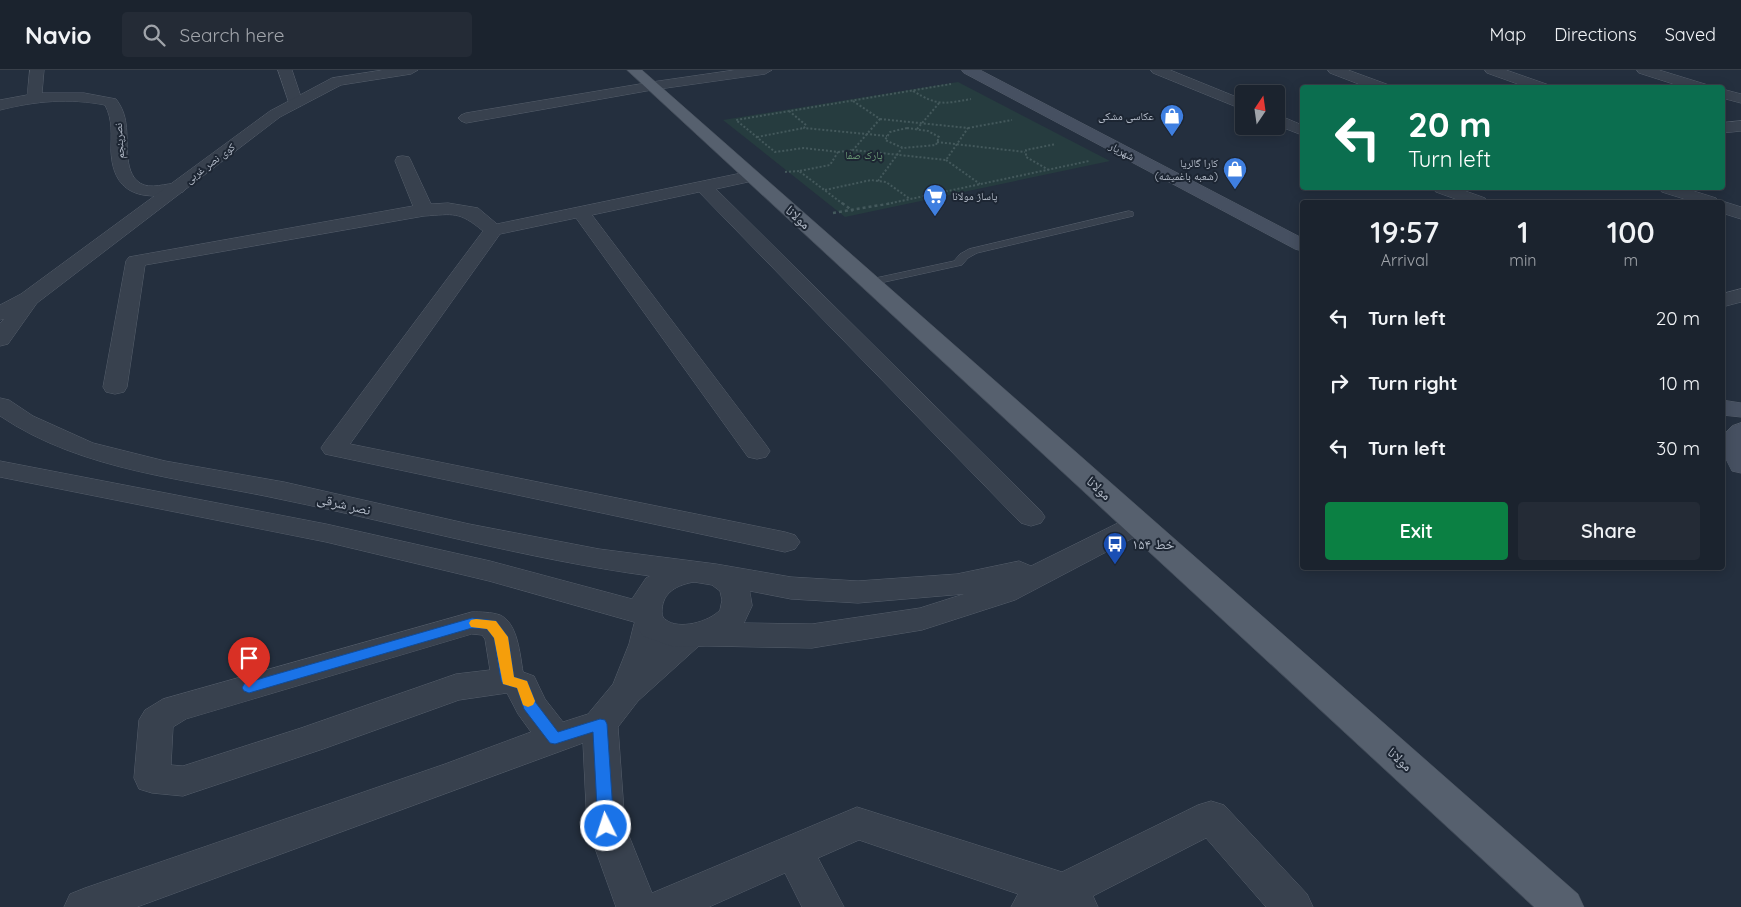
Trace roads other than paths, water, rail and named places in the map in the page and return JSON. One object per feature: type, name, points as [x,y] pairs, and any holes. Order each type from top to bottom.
[{"type":"main road","name":"شهریار","points":[[969,70],[1300,244]]},
{"type":"main road","name":"مولانا","points":[[643,78],[1563,907]]},
{"type":"main road","points":[[1725,407],[1741,410]]},
{"type":"main road","points":[[1741,431],[1732,441],[1741,465]]},
{"type":"main road","points":[[1725,468],[1741,476]]},
{"type":"street","points":[[34,99],[37,70]]},
{"type":"street","points":[[285,70],[296,103]]},
{"type":"street","name":"کوی نصر غربی","points":[[0,313],[30,298],[275,114],[338,81],[412,70]]},
{"type":"street","points":[[466,118],[643,78],[765,70]]},
{"type":"street","points":[[1158,70],[1235,102]]},
{"type":"street","points":[[1335,70],[1376,85]]},
{"type":"street","points":[[1492,70],[1535,85]]},
{"type":"street","points":[[1644,70],[1693,85]]},
{"type":"street","points":[[1725,94],[1741,100]]},
{"type":"street","name":"نصرپنجم","points":[[0,105],[68,96],[111,102],[117,111],[120,161],[128,182],[142,190],[177,188]]},
{"type":"street","points":[[1285,123],[1300,129]]},
{"type":"street","points":[[1725,128],[1741,126]]},
{"type":"street","points":[[403,161],[424,210]]},
{"type":"street","points":[[751,176],[493,230],[334,448],[785,542]]},
{"type":"street","points":[[703,186],[1030,516]]},
{"type":"street","points":[[1447,190],[1474,200]]},
{"type":"street","points":[[1674,190],[1704,200]]},
{"type":"street","points":[[115,386],[136,261],[424,210],[448,209],[471,212],[493,230]]},
{"type":"street","points":[[580,211],[757,451]]},
{"type":"street","points":[[1725,300],[1741,295]]},
{"type":"street","name":"کوی نصر غربی","points":[[0,338],[30,298]]},
{"type":"street","name":"نصر شرقی","points":[[0,405],[24,421],[84,449],[164,470],[284,491],[599,559],[706,573],[791,588],[858,592],[957,585],[1067,560]]},
{"type":"street","points":[[0,469],[326,532],[490,571],[647,619],[659,632],[674,636],[812,636],[922,619],[1004,592],[1138,524]]},
{"type":"street","points":[[85,907],[458,775],[555,738],[600,724],[626,692],[698,635],[720,627],[731,618],[737,608],[738,596],[734,587],[725,579],[706,573],[684,573],[658,584],[649,593],[644,603],[647,619],[644,644],[626,692]]},
{"type":"street","points":[[508,680],[501,637],[491,624],[472,623],[175,709],[158,720],[154,738],[152,778],[183,780],[310,739],[456,687],[508,680],[522,685],[530,706],[555,738]]},
{"type":"street","points":[[600,724],[606,826],[637,907]]},
{"type":"street","points":[[665,907],[858,823],[1058,902],[1211,817],[1292,907]]},
{"type":"street","points":[[794,851],[823,907]]},
{"type":"lane","points":[[871,282],[958,263],[964,256],[973,251],[1129,214]]},
{"type":"place","name":"عکاسی مشکی","points":[[1172,137]]},
{"type":"place","name":"کارا گالریا (شعبه باغمیشه)","points":[[1235,190]]},
{"type":"place","name":"پاساژ مولانا","points":[[935,217]]},
{"type":"place","name":"خط ۱۵۴","points":[[1115,565]]},
{"type":"park label","name":"پارک صفا","points":[[864,155]]}]
